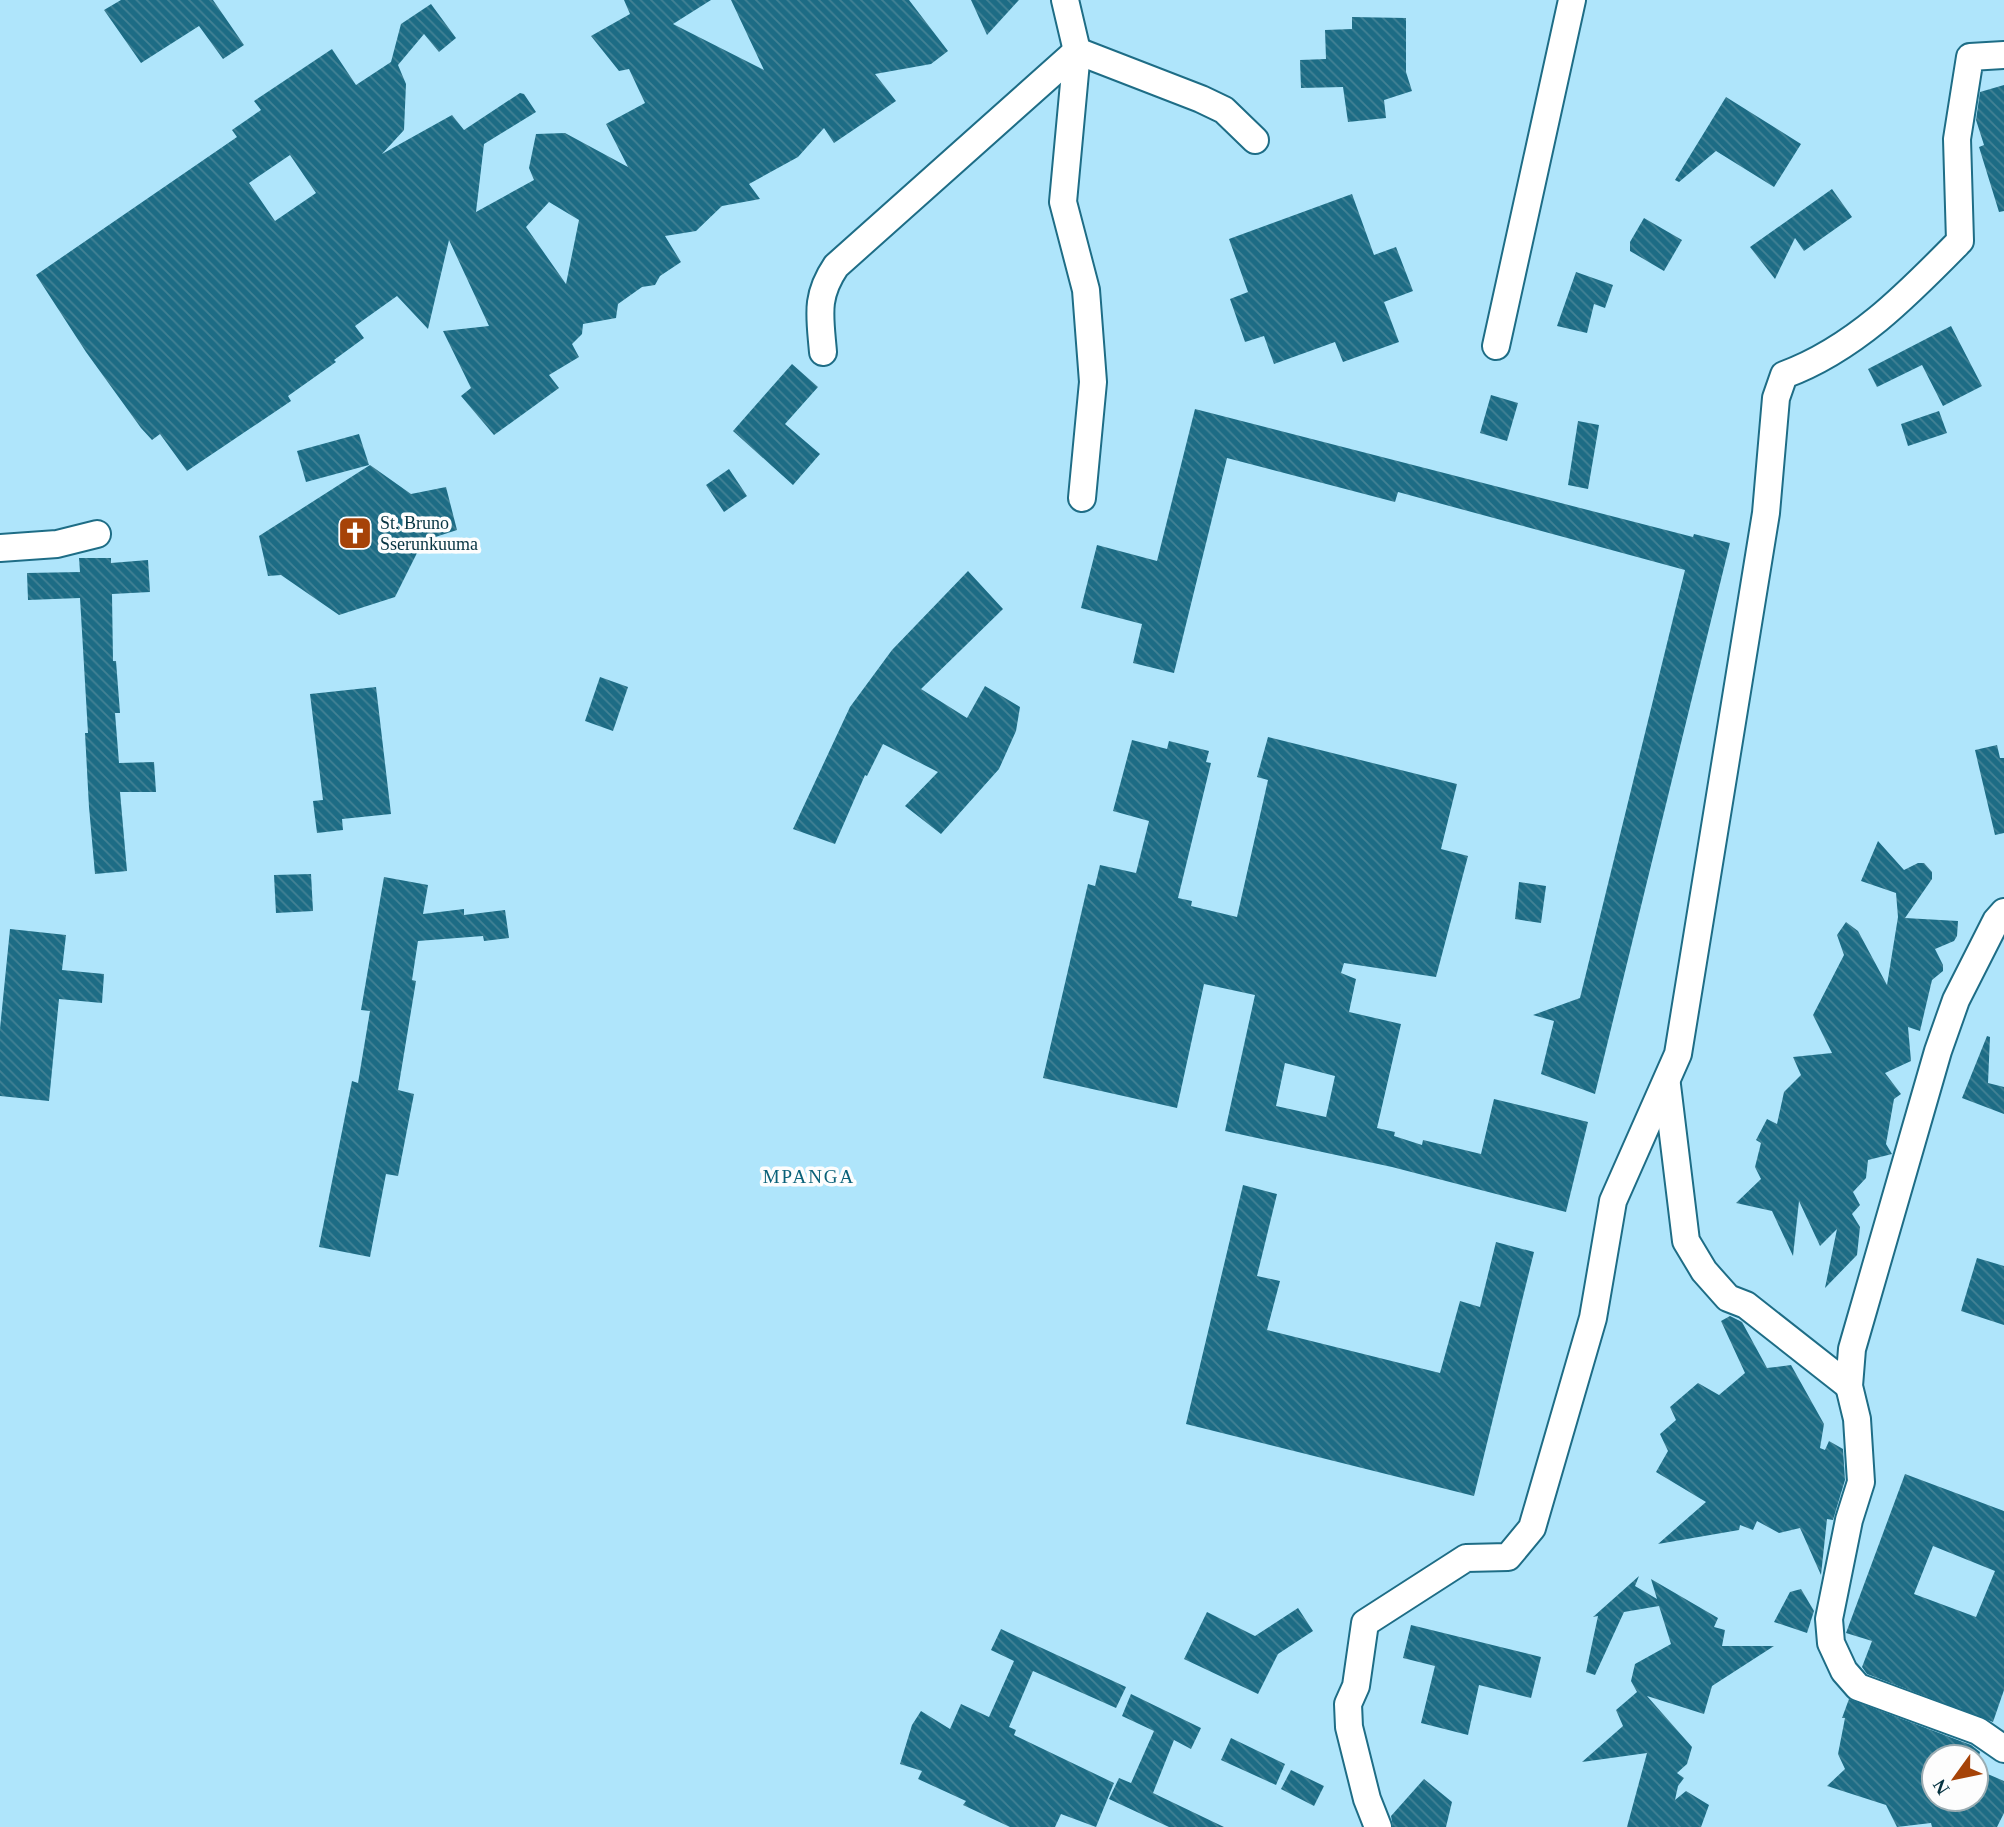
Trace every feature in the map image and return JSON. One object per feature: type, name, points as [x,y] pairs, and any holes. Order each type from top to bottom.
[{"type":"street","points":[[1065,0],[1077,51],[1063,202],[1086,290],[1093,382],[1082,498]]},
{"type":"street","points":[[1496,346],[1572,0]]},
{"type":"street","points":[[1077,51],[1213,104],[1224,110],[1255,140]]},
{"type":"street","points":[[823,352],[819,308],[824,285],[836,266],[1077,51]]},
{"type":"street","points":[[1378,1827],[1367,1799],[1349,1727],[1348,1704],[1356,1686],[1365,1623],[1466,1558],[1507,1557],[1532,1528],[1593,1318],[1614,1202],[1678,1054],[1766,513],[1776,398],[1784,375],[1826,356],[1862,331],[1907,295],[1960,241],[1957,139],[1970,57],[2004,55]]},
{"type":"street","points":[[0,548],[57,544],[97,534]]},
{"type":"street","points":[[2004,912],[1996,921],[1956,1000],[1938,1051],[1852,1349],[1849,1386],[1857,1419],[1861,1482],[1849,1520],[1829,1619],[1831,1643],[1844,1671],[1858,1688],[1978,1731],[2004,1749]]},
{"type":"street","points":[[1667,1082],[1686,1241],[1704,1271],[1728,1298],[1746,1305],[1849,1386]]},
{"type":"building","points":[[121,0],[213,0],[244,45],[223,59],[199,26],[141,63],[104,10]]},
{"type":"building","points":[[624,0],[711,0],[673,24],[764,70],[731,0],[909,0],[948,51],[931,64],[875,74],[896,101],[834,143],[824,128],[798,157],[749,184],[760,199],[722,206],[696,231],[665,236],[681,262],[660,276],[655,285],[642,287],[618,304],[616,318],[583,324],[582,334],[572,344],[579,357],[549,375],[559,388],[494,435],[461,396],[471,388],[443,331],[489,326],[449,240],[428,329],[397,296],[355,326],[364,338],[288,396],[291,401],[187,471],[160,434],[152,440],[141,428],[86,352],[36,275],[237,137],[232,130],[261,110],[254,101],[332,49],[356,85],[391,62],[401,24],[431,4],[456,38],[439,52],[424,34],[398,65],[406,84],[404,130],[382,154],[452,115],[464,130],[520,93],[524,94],[536,112],[484,144],[476,212],[534,180],[529,168],[536,134],[565,133],[628,167],[606,124],[645,103],[629,69],[619,71],[591,36],[630,14]],"holes":[[[290,155],[316,193],[275,221],[249,183]],[[549,202],[579,220],[566,284],[526,227]]]},
{"type":"building","points":[[971,0],[1019,0],[987,35]]},
{"type":"building","points":[[1352,17],[1406,18],[1406,72],[1412,91],[1384,100],[1386,118],[1348,122],[1343,87],[1301,88],[1300,60],[1326,59],[1325,30],[1352,29]]},
{"type":"building","points":[[2004,85],[2004,211],[1999,212],[1979,147],[1984,145],[1976,120],[1980,92]]},
{"type":"building","points":[[1726,97],[1801,144],[1774,187],[1716,151],[1679,182],[1675,180]]},
{"type":"building","points":[[1832,189],[1852,217],[1804,251],[1795,238],[1775,279],[1750,247]]},
{"type":"building","points":[[1352,194],[1374,255],[1396,247],[1413,291],[1384,302],[1399,342],[1343,362],[1335,342],[1274,364],[1264,336],[1245,342],[1230,299],[1248,292],[1229,239]]},
{"type":"building","points":[[1644,218],[1682,240],[1664,271],[1630,251],[1630,242]]},
{"type":"building","points":[[1576,272],[1613,285],[1605,308],[1594,304],[1587,333],[1557,326]]},
{"type":"building","points":[[1951,326],[1982,386],[1943,406],[1922,365],[1877,387],[1868,369]]},
{"type":"building","points":[[792,364],[818,387],[785,424],[820,454],[793,485],[733,431]]},
{"type":"building","points":[[1491,395],[1518,403],[1507,441],[1480,433]]},
{"type":"building","points":[[1195,409],[1693,537],[1694,534],[1730,543],[1595,1094],[1541,1074],[1554,1021],[1533,1015],[1580,998],[1685,570],[1398,492],[1395,502],[1227,458],[1174,673],[1133,663],[1142,624],[1081,608],[1097,545],[1157,561]]},
{"type":"building","points":[[1939,411],[1947,433],[1908,446],[1901,424]]},
{"type":"building","points":[[1578,421],[1599,425],[1588,489],[1568,485]]},
{"type":"building","points":[[359,434],[369,465],[306,482],[297,451]]},
{"type":"building","name":"St. Bruno Sserunkuuma","points":[[370,465],[411,494],[446,487],[457,530],[423,541],[395,597],[339,615],[281,575],[268,576],[259,536]]},
{"type":"building","points":[[729,469],[747,496],[724,512],[706,485]]},
{"type":"building","points":[[79,558],[111,558],[111,563],[148,560],[150,592],[112,594],[113,661],[116,661],[120,713],[115,713],[119,763],[154,762],[156,792],[120,792],[127,871],[95,874],[89,807],[85,733],[88,733],[80,598],[28,600],[27,573],[80,572]]},
{"type":"building","points":[[968,571],[1003,609],[921,689],[967,718],[985,686],[1020,707],[1016,731],[999,769],[941,834],[905,806],[938,772],[883,744],[867,776],[865,775],[835,844],[793,829],[850,707],[892,650]]},
{"type":"building","points":[[600,677],[628,687],[613,731],[585,721]]},
{"type":"building","points":[[376,687],[391,814],[342,819],[343,830],[317,833],[313,801],[323,800],[310,694]]},
{"type":"building","points":[[1268,737],[1457,784],[1441,849],[1468,856],[1436,977],[1344,963],[1341,973],[1356,979],[1349,1012],[1401,1024],[1377,1128],[1395,1132],[1394,1136],[1422,1145],[1423,1140],[1481,1154],[1494,1099],[1588,1122],[1566,1212],[1392,1167],[1225,1131],[1255,995],[1204,984],[1177,1108],[1043,1078],[1088,884],[1095,886],[1100,865],[1136,873],[1149,821],[1113,811],[1132,740],[1167,749],[1169,741],[1209,751],[1206,762],[1211,763],[1178,898],[1192,901],[1191,906],[1237,917],[1268,780],[1257,777]],"holes":[[[1285,1063],[1335,1076],[1326,1117],[1276,1106]]]},
{"type":"building","points":[[1997,745],[2000,758],[2004,758],[2004,833],[1995,835],[1975,750]]},
{"type":"building","points":[[1878,841],[1904,870],[1924,863],[1932,872],[1932,879],[1905,918],[1958,921],[1957,936],[1954,941],[1935,949],[1943,971],[1932,980],[1920,1031],[1908,1027],[1911,1061],[1885,1073],[1901,1094],[1894,1099],[1886,1144],[1892,1154],[1868,1160],[1866,1178],[1853,1192],[1860,1205],[1852,1214],[1860,1227],[1857,1255],[1825,1288],[1837,1229],[1820,1246],[1799,1201],[1793,1256],[1772,1211],[1736,1203],[1761,1179],[1755,1167],[1761,1143],[1756,1140],[1767,1119],[1777,1124],[1784,1092],[1801,1075],[1793,1057],[1832,1053],[1813,1015],[1844,955],[1837,935],[1846,922],[1858,931],[1887,985],[1898,917],[1896,893],[1861,881]]},
{"type":"building","points":[[311,874],[313,911],[276,913],[274,875]]},
{"type":"building","points":[[384,877],[428,885],[423,914],[464,909],[464,915],[505,910],[509,938],[484,941],[483,936],[418,941],[412,980],[416,981],[398,1090],[414,1094],[398,1176],[386,1174],[370,1257],[319,1247],[352,1081],[358,1083],[370,1011],[361,1010]]},
{"type":"building","points":[[1519,882],[1546,886],[1541,923],[1515,919]]},
{"type":"building","points":[[10,929],[66,935],[62,970],[104,974],[102,1003],[59,999],[49,1101],[0,1096],[0,1029]]},
{"type":"building","points":[[1987,1036],[1990,1037],[1988,1083],[2004,1087],[2004,1114],[1962,1098]]},
{"type":"building","points":[[1243,1185],[1277,1194],[1257,1276],[1280,1281],[1267,1330],[1440,1373],[1460,1301],[1480,1307],[1496,1242],[1534,1252],[1474,1496],[1186,1424]]},
{"type":"building","points":[[1977,1258],[2004,1266],[2004,1325],[1961,1311]]},
{"type":"building","points":[[1730,1316],[1742,1322],[1767,1368],[1791,1365],[1824,1424],[1820,1448],[1825,1450],[1829,1441],[1843,1449],[1845,1480],[1833,1520],[1827,1519],[1821,1575],[1800,1528],[1779,1533],[1757,1521],[1753,1530],[1740,1525],[1739,1530],[1658,1544],[1706,1502],[1656,1472],[1668,1451],[1660,1434],[1676,1420],[1670,1407],[1698,1383],[1719,1395],[1745,1373],[1721,1321]]},
{"type":"building","points":[[1905,1474],[2004,1511],[2004,1690],[1993,1722],[1867,1674],[1862,1667],[1872,1641],[1846,1633]],"holes":[[[1933,1546],[1995,1571],[1976,1617],[1914,1594]]]},
{"type":"building","points":[[1639,1576],[1635,1586],[1657,1599],[1651,1579],[1718,1618],[1714,1627],[1725,1630],[1722,1646],[1774,1646],[1712,1686],[1704,1714],[1647,1696],[1692,1747],[1687,1764],[1677,1773],[1684,1778],[1678,1786],[1675,1800],[1686,1791],[1709,1805],[1701,1827],[1627,1827],[1647,1753],[1582,1762],[1623,1726],[1616,1710],[1637,1692],[1631,1681],[1635,1664],[1671,1644],[1659,1606],[1624,1612],[1595,1675],[1586,1672],[1598,1616],[1593,1617]]},
{"type":"building","points":[[1801,1589],[1814,1611],[1807,1633],[1774,1622],[1790,1592]]},
{"type":"building","points":[[1298,1608],[1313,1631],[1278,1654],[1258,1694],[1184,1659],[1207,1612],[1255,1636]]},
{"type":"building","points":[[1411,1625],[1541,1657],[1531,1698],[1479,1685],[1468,1735],[1421,1723],[1435,1666],[1403,1658]]},
{"type":"building","points":[[1001,1629],[1126,1687],[1116,1708],[1033,1671],[1009,1727],[1016,1730],[1014,1735],[1114,1783],[1096,1827],[1061,1814],[1055,1827],[1010,1827],[963,1805],[966,1801],[918,1779],[922,1771],[900,1764],[912,1725],[921,1711],[950,1729],[961,1704],[989,1717],[1014,1661],[991,1650]]},
{"type":"building","points":[[1131,1694],[1201,1728],[1191,1749],[1174,1740],[1153,1793],[1224,1827],[1169,1827],[1109,1799],[1119,1778],[1131,1783],[1154,1731],[1122,1716]]},
{"type":"building","points":[[1849,1699],[1966,1743],[1920,1743],[1920,1813],[1990,1813],[1990,1775],[2004,1781],[2004,1813],[1997,1827],[1932,1827],[1931,1823],[1897,1827],[1886,1805],[1827,1786],[1845,1769],[1838,1754],[1845,1718],[1842,1718]]},
{"type":"building","points":[[1231,1738],[1285,1764],[1276,1785],[1221,1760]]},
{"type":"building","points":[[1291,1770],[1324,1786],[1314,1806],[1281,1789]]},
{"type":"building","points":[[1424,1779],[1452,1802],[1446,1827],[1393,1827],[1391,1816]]},
{"type":"place","name":"St. Bruno Sserunkuuma","points":[[355,533]]},
{"type":"district","name":"MPANGA","points":[[809,1176]]}]
